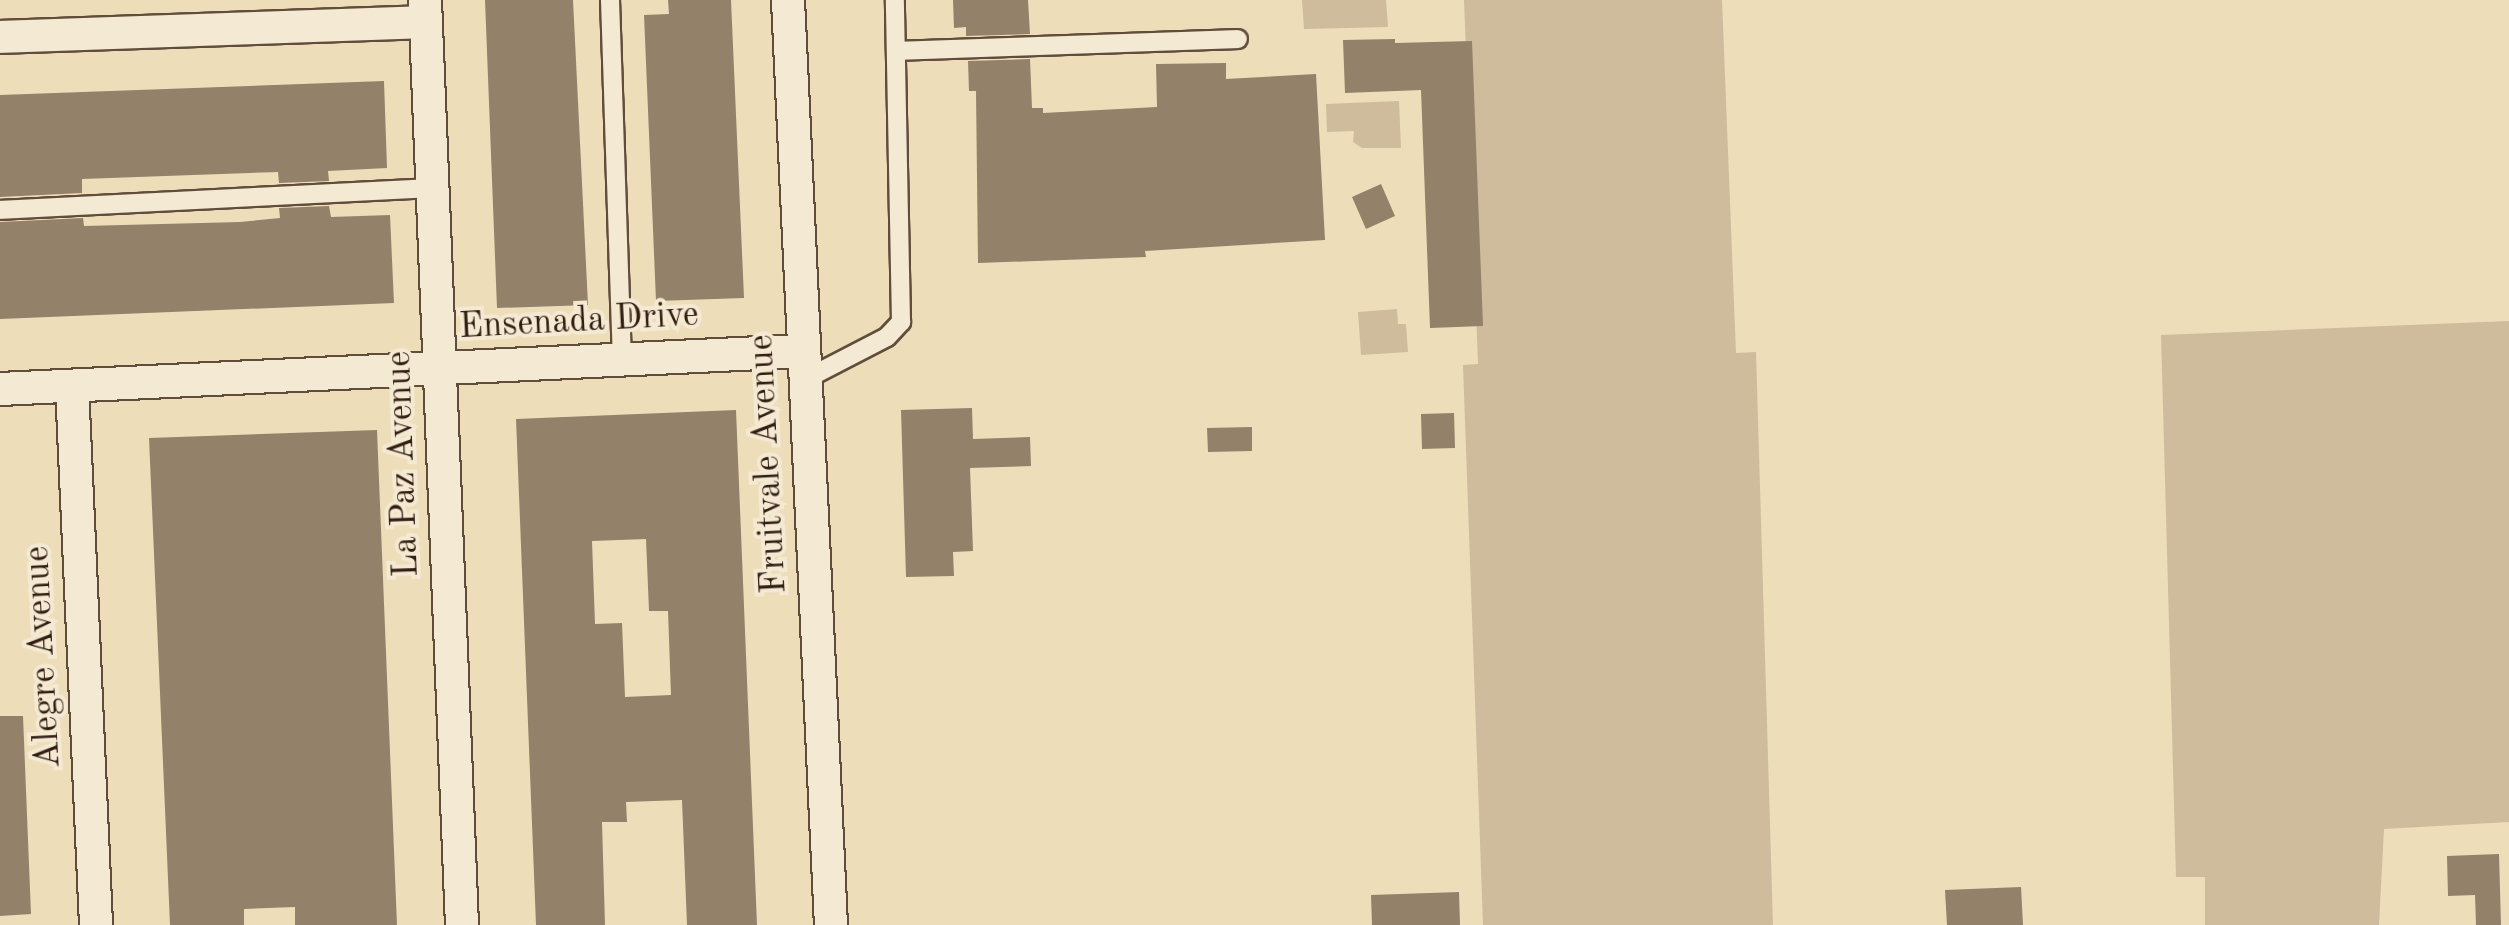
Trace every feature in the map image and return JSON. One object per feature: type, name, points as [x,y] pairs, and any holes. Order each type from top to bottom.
[{"type":"street","name":"Fruitvale Avenue","points":[[788,0],[830,925]]},
{"type":"street","points":[[0,37],[426,11]]},
{"type":"street","name":"La Paz Avenue","points":[[426,11],[462,925]]},
{"type":"street","name":"Ensenada Drive","points":[[0,390],[622,360],[804,365]]},
{"type":"street","name":"Alegre Avenue","points":[[72,386],[96,925]]},
{"type":"lane","points":[[610,0],[622,360]]},
{"type":"lane","points":[[804,365],[888,336],[901,322],[894,0]]},
{"type":"lane","points":[[896,51],[1238,39]]},
{"type":"lane","points":[[0,210],[433,188]]},
{"type":"shaded area","points":[[1302,0],[1386,0],[1388,27],[1304,29]]},
{"type":"shaded area","points":[[1464,0],[1722,0],[1736,353],[1756,352],[1773,925],[1483,925],[1463,365],[1478,364]]},
{"type":"shaded area","points":[[1399,101],[1401,148],[1362,148],[1353,142],[1354,131],[1327,132],[1326,104]]},
{"type":"shaded area","points":[[1397,309],[1398,324],[1406,324],[1408,352],[1361,355],[1358,312]]},
{"type":"shaded area","points":[[2509,321],[2509,822],[2384,829],[2379,925],[2205,925],[2205,877],[2176,877],[2161,335]]},
{"type":"building","points":[[485,0],[573,0],[588,305],[497,308]]},
{"type":"building","points":[[668,0],[731,0],[744,298],[656,301],[644,15],[669,14]]},
{"type":"building","points":[[953,0],[1028,0],[1030,34],[966,36],[966,27],[954,28]]},
{"type":"building","points":[[1395,39],[1395,43],[1472,41],[1483,326],[1430,328],[1421,90],[1345,93],[1343,40]]},
{"type":"building","points":[[1030,59],[1032,108],[1043,108],[1043,113],[1157,107],[1156,64],[1226,63],[1226,79],[1316,74],[1325,240],[1145,251],[1146,257],[978,263],[976,91],[969,91],[968,61]]},
{"type":"building","points":[[384,81],[387,168],[328,171],[329,181],[279,183],[278,172],[82,179],[82,193],[0,197],[0,95]]},
{"type":"building","points":[[1381,184],[1395,216],[1366,229],[1352,197]]},
{"type":"building","points":[[329,206],[331,217],[390,215],[394,303],[0,319],[0,222],[83,218],[84,226],[240,222],[280,218],[279,208]]},
{"type":"building","points":[[972,408],[973,439],[1030,437],[1031,466],[970,468],[973,551],[953,552],[954,576],[906,577],[901,410]]},
{"type":"building","points":[[736,410],[757,925],[687,925],[682,800],[626,802],[627,822],[602,822],[605,925],[536,925],[516,419]],"holes":[[[646,539],[649,611],[668,611],[671,695],[625,697],[622,623],[595,624],[592,541]]]},
{"type":"building","points":[[1454,413],[1455,448],[1422,449],[1421,414]]},
{"type":"building","points":[[1252,427],[1252,451],[1208,452],[1207,428]]},
{"type":"building","points":[[377,430],[397,925],[295,925],[295,907],[244,909],[244,925],[170,925],[149,438]]},
{"type":"building","points":[[0,716],[23,716],[31,914],[0,916]]},
{"type":"building","points":[[2499,854],[2501,925],[2476,925],[2475,895],[2448,896],[2447,856]]},
{"type":"building","points":[[2021,887],[2023,925],[1947,925],[1945,890]]},
{"type":"building","points":[[1459,892],[1460,925],[1372,925],[1371,895]]}]
